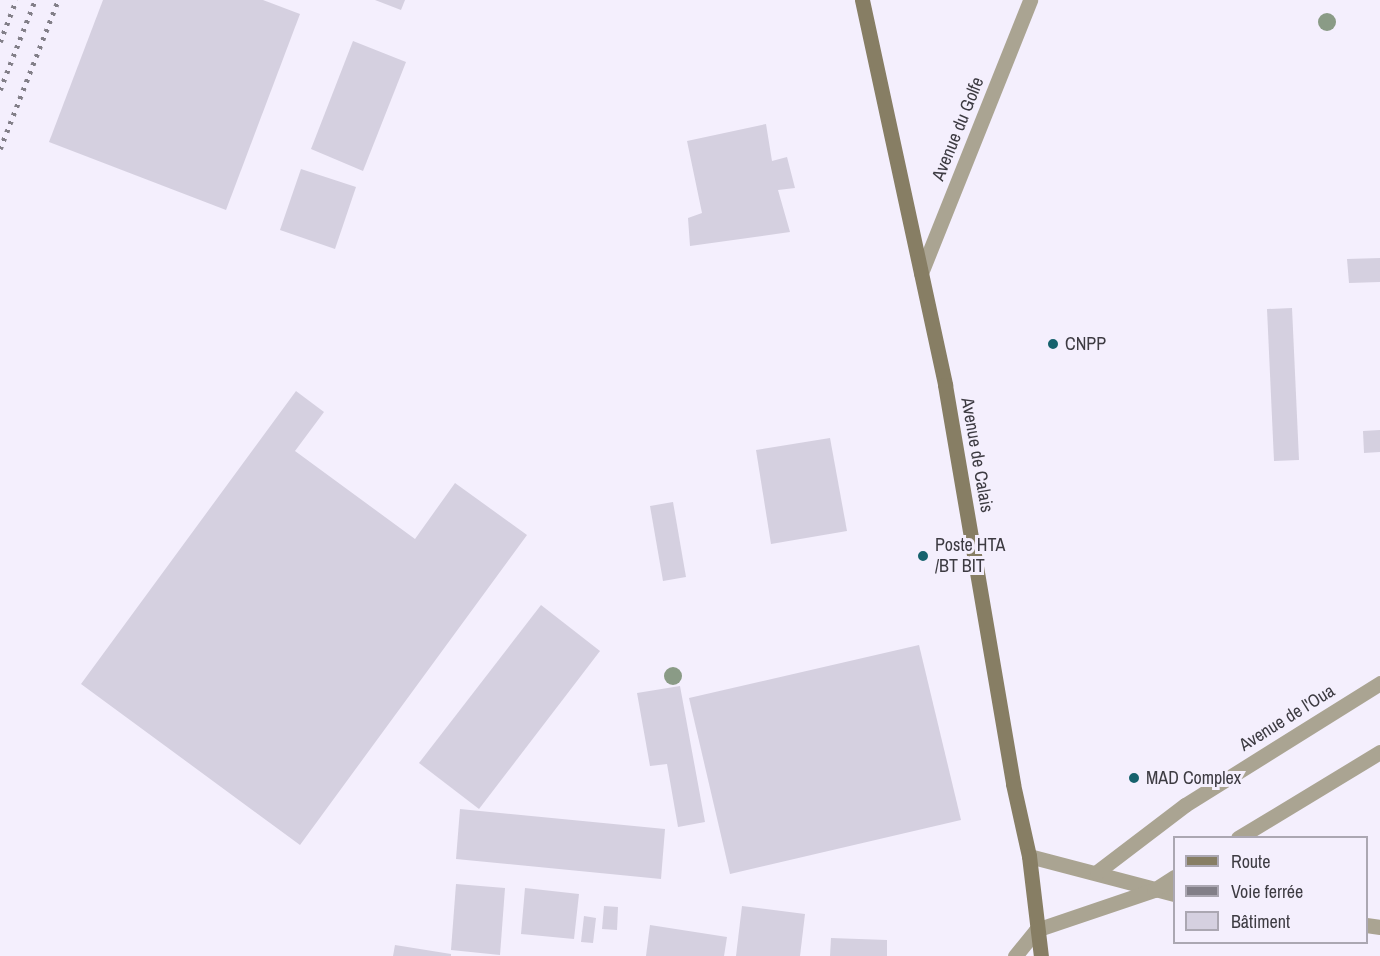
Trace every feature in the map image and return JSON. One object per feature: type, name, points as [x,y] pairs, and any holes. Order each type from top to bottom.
[{"type":"main road","name":"Avenue de Calais","points":[[862,0],[945,385],[1013,784],[1029,856],[1036,930],[1041,956]]},
{"type":"street","name":"Avenue du Golfe","points":[[921,273],[1030,0]]},
{"type":"street","name":"Avenue de l'Oua","points":[[1097,872],[1185,805],[1380,683]]},
{"type":"street","points":[[1240,836],[1380,752]]},
{"type":"street","points":[[1029,856],[1097,872],[1154,891],[1173,894]]},
{"type":"street","points":[[1016,952],[1036,930],[1154,891],[1173,878]]},
{"type":"building","points":[[103,0],[263,0],[300,14],[226,210],[49,142]]},
{"type":"building","points":[[375,0],[405,0],[401,10]]},
{"type":"building","points":[[353,41],[406,62],[363,171],[311,149]]},
{"type":"building","points":[[766,124],[772,161],[787,157],[795,188],[778,190],[790,232],[690,246],[688,218],[702,213],[687,141]]},
{"type":"building","points":[[301,169],[356,187],[335,249],[280,230]]},
{"type":"building","points":[[1380,258],[1380,282],[1349,283],[1347,259]]},
{"type":"building","points":[[1292,308],[1299,460],[1274,461],[1267,309]]},
{"type":"building","points":[[296,391],[324,412],[295,451],[415,539],[455,483],[527,535],[300,845],[81,684]]},
{"type":"building","points":[[1380,430],[1380,452],[1364,453],[1363,431]]},
{"type":"building","points":[[830,438],[847,531],[771,544],[756,450]]},
{"type":"building","points":[[673,502],[686,577],[663,581],[650,506]]},
{"type":"building","points":[[541,605],[600,651],[479,809],[419,763]]},
{"type":"building","points":[[919,645],[961,820],[730,874],[689,698]]},
{"type":"building","points":[[680,686],[705,822],[678,827],[667,764],[650,766],[637,693]]},
{"type":"building","points":[[460,809],[665,829],[661,879],[456,859]]},
{"type":"building","points":[[456,884],[505,888],[500,955],[451,950]]},
{"type":"building","points":[[525,888],[579,894],[574,939],[521,934]]},
{"type":"building","points":[[604,906],[618,907],[617,930],[602,929]]},
{"type":"building","points":[[742,906],[805,914],[800,956],[736,956]]},
{"type":"building","points":[[584,916],[596,918],[593,943],[581,942]]},
{"type":"building","points":[[650,925],[727,937],[724,956],[646,956]]},
{"type":"building","points":[[831,938],[887,940],[887,956],[830,956]]},
{"type":"building","points":[[395,945],[451,954],[451,956],[393,956]]},
{"type":"railway","points":[[0,42],[16,0]]},
{"type":"railway","points":[[0,90],[35,0]]},
{"type":"railway","points":[[0,149],[58,0]]},
{"type":"place","name":"CNPP","points":[[1053,344]]},
{"type":"place","name":"Poste HTA /BT BIT","points":[[923,556]]},
{"type":"place","name":"MAD Complex","points":[[1134,778]]}]
